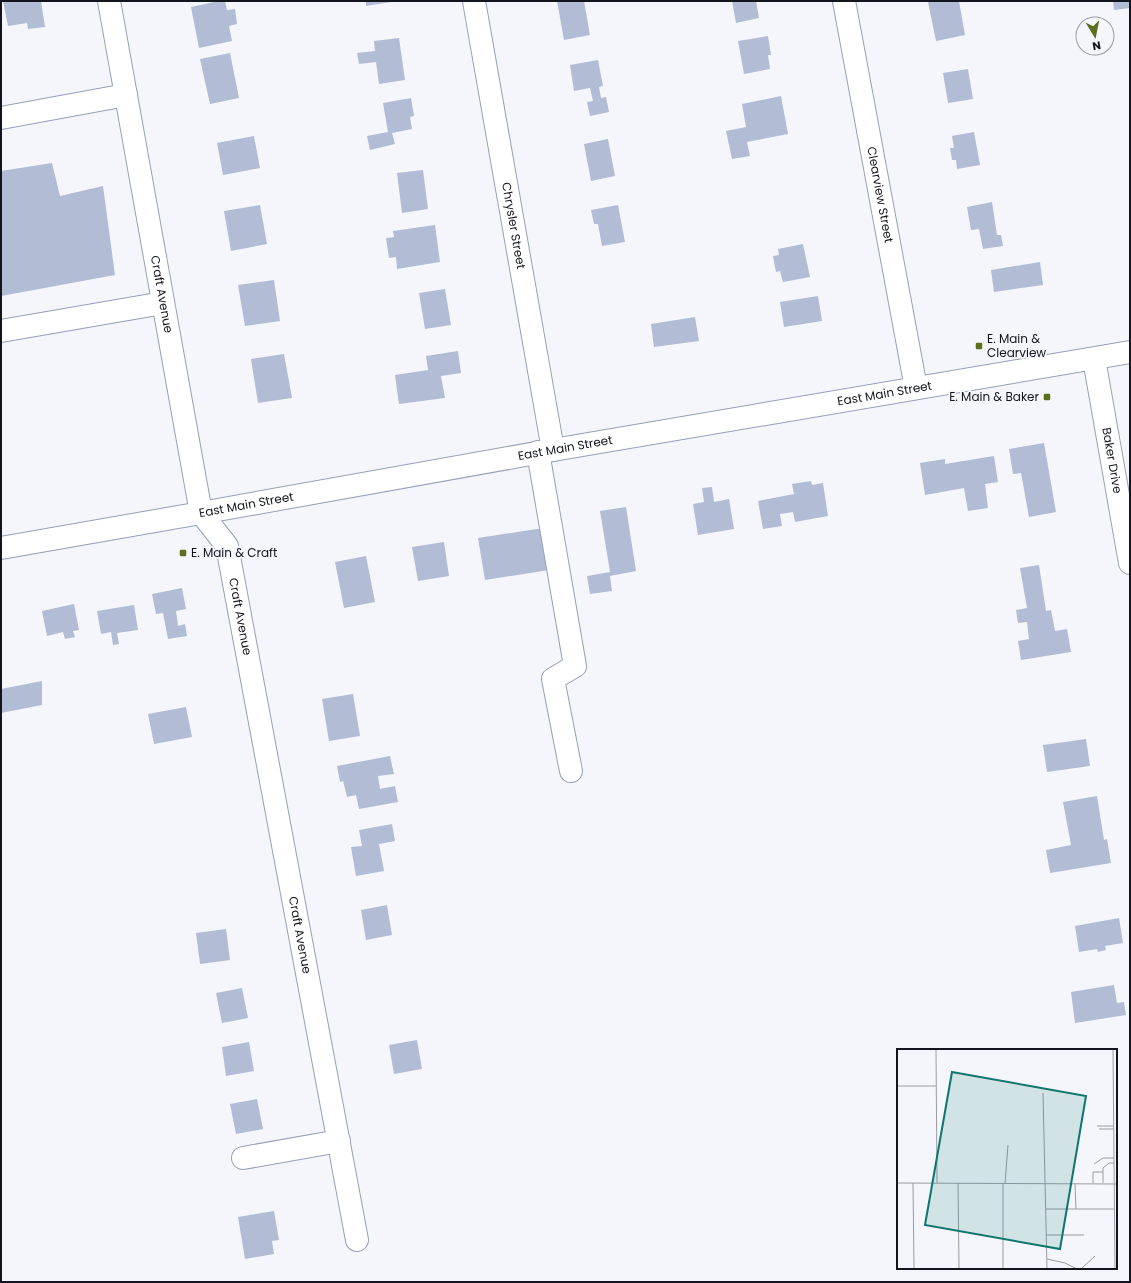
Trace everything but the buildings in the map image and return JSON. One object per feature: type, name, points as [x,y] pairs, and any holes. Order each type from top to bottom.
[{"type":"street","name":"Craft Avenue","points":[[109,1],[201,513],[227,546],[357,1240]]},
{"type":"street","name":"Chrysler Street","points":[[474,1],[546,451],[575,666],[553,679],[571,771]]},
{"type":"street","name":"Clearview Street","points":[[844,1],[916,388]]},
{"type":"street","points":[[1,118],[126,95]]},
{"type":"street","points":[[1,331],[164,303]]},
{"type":"street","name":"East Main Street","points":[[1,548],[546,451],[1130,352]]},
{"type":"street","name":"Baker Drive","points":[[1094,359],[1130,563]]},
{"type":"street","points":[[243,1158],[339,1141]]},
{"type":"place","name":"E. Main & Clearview","points":[[979,346]]},
{"type":"place","name":"E. Main & Baker","points":[[1047,397]]},
{"type":"place","name":"E. Main & Craft","points":[[183,553]]}]
